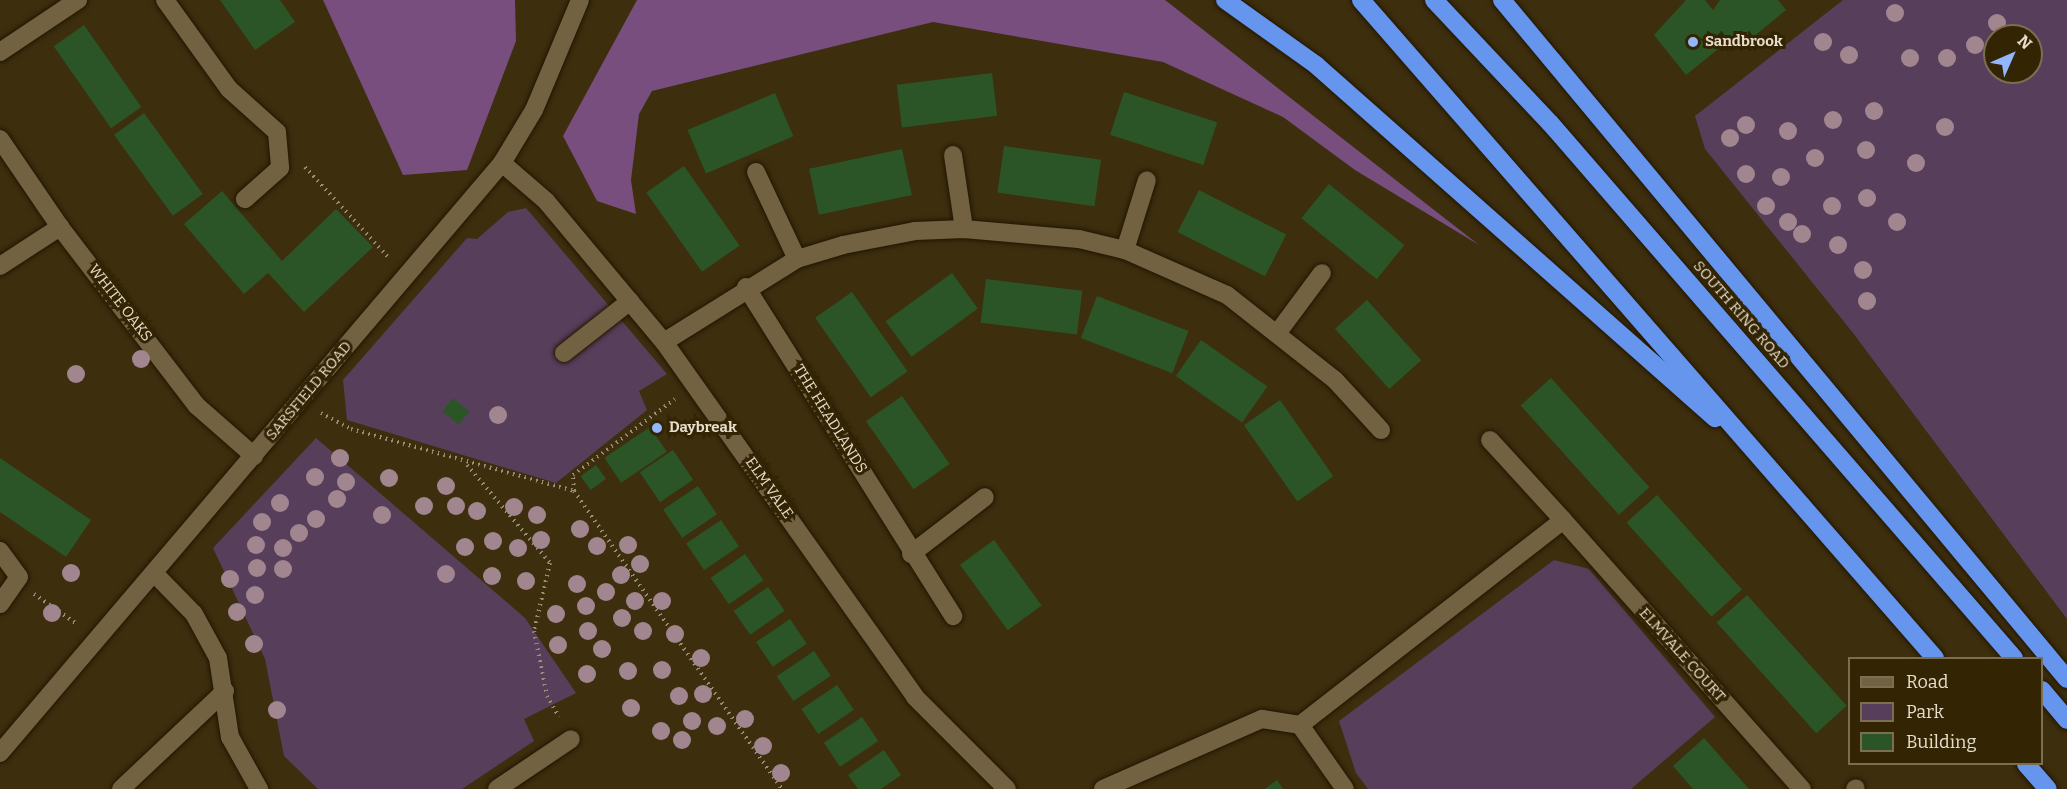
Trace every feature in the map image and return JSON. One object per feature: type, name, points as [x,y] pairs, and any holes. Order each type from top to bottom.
[{"type":"highway","points":[[1225,0],[1316,65],[1767,465]]},
{"type":"highway","points":[[1361,0],[1934,657]]},
{"type":"highway","name":"SOUTH RING ROAD","points":[[1434,0],[1550,123],[2013,657]]},
{"type":"highway","points":[[1502,0],[2067,679]]},
{"type":"highway","points":[[2043,691],[2067,720]]},
{"type":"highway","points":[[2027,765],[2048,789]]},
{"type":"street","points":[[0,52],[78,0]]},
{"type":"street","points":[[165,0],[229,89],[277,132],[280,168],[245,199]]},
{"type":"street","name":"SARSFIELD ROAD","points":[[0,753],[502,163],[534,110],[579,1]]},
{"type":"street","name":"WHITE OAKS","points":[[0,138],[60,227],[197,405],[254,456]]},
{"type":"street","points":[[953,155],[964,229]]},
{"type":"street","name":"ELM VALE","points":[[502,163],[546,201],[696,382],[915,697],[1007,789]]},
{"type":"street","points":[[756,172],[797,259]]},
{"type":"street","points":[[1125,250],[1147,180]]},
{"type":"street","points":[[0,266],[60,227]]},
{"type":"street","points":[[664,342],[746,287],[797,259],[915,231],[964,229],[1079,239],[1125,250],[1227,295],[1279,331],[1381,430]]},
{"type":"street","points":[[1279,331],[1322,273]]},
{"type":"street","name":"THE HEADLANDS","points":[[746,287],[843,435],[911,554],[954,616]]},
{"type":"street","points":[[564,353],[630,301]]},
{"type":"street","name":"ELMVALE COURT","points":[[1490,440],[1802,789]]},
{"type":"street","points":[[911,554],[985,496]]},
{"type":"street","points":[[1300,725],[1563,520]]},
{"type":"street","points":[[0,551],[17,568],[19,584],[0,604]]},
{"type":"street","points":[[154,573],[194,614],[218,658],[225,691],[230,737],[259,789]]},
{"type":"street","points":[[121,789],[225,691]]},
{"type":"street","points":[[1103,789],[1262,719],[1300,725],[1345,789]]},
{"type":"street","points":[[497,789],[572,738]]},
{"type":"path","points":[[277,132],[336,205],[407,276]]},
{"type":"path","points":[[696,382],[573,475],[574,491],[782,789]]},
{"type":"path","points":[[303,399],[337,424],[466,464],[574,491]]},
{"type":"path","points":[[466,464],[550,563],[534,631],[547,696],[572,738]]},
{"type":"path","points":[[19,584],[97,639]]},
{"type":"green space","points":[[1843,0],[2067,0],[2067,619],[1853,333],[1705,149],[1695,116]]},
{"type":"green space","points":[[526,208],[667,374],[639,391],[647,410],[556,483],[347,420],[343,380],[467,238],[477,239],[508,212]]},
{"type":"green space","points":[[316,438],[525,618],[576,693],[524,719],[534,741],[462,789],[318,789],[284,756],[265,659],[213,548]]},
{"type":"green space","points":[[1554,560],[1589,569],[1715,717],[1631,789],[1368,789],[1356,773],[1339,721]]},
{"type":"shaded area","points":[[323,0],[515,0],[516,41],[467,170],[403,175]]},
{"type":"shaded area","points":[[637,0],[1165,0],[1479,245],[1355,170],[1283,117],[1163,62],[933,22],[652,91],[639,114],[631,180],[636,214],[597,201],[563,136]]},
{"type":"building","points":[[220,0],[280,0],[295,22],[255,50]]},
{"type":"building","name":"Sandbrook","points":[[1686,0],[1705,0],[1713,10],[1720,0],[1778,0],[1786,10],[1741,47],[1733,37],[1686,75],[1654,35]]},
{"type":"building","points":[[84,25],[141,107],[111,128],[54,46]]},
{"type":"building","points":[[992,73],[997,116],[902,127],[897,85]]},
{"type":"building","points":[[1124,92],[1217,122],[1203,165],[1110,135]]},
{"type":"building","points":[[775,93],[793,136],[706,173],[688,130]]},
{"type":"building","points":[[144,113],[203,194],[173,216],[114,135]]},
{"type":"building","points":[[1004,146],[1101,160],[1095,206],[997,193]]},
{"type":"building","points":[[902,149],[912,195],[819,215],[809,169]]},
{"type":"building","points":[[684,166],[740,245],[702,272],[646,192]]},
{"type":"building","points":[[1329,184],[1404,245],[1377,279],[1301,218]]},
{"type":"building","points":[[1199,190],[1286,234],[1265,276],[1178,232]]},
{"type":"building","points":[[222,191],[282,261],[336,209],[373,247],[304,312],[268,273],[244,294],[184,224]]},
{"type":"building","points":[[952,273],[978,309],[912,357],[886,321]]},
{"type":"building","points":[[986,279],[1082,291],[1077,334],[981,323]]},
{"type":"building","points":[[852,292],[908,371],[871,397],[815,318]]},
{"type":"building","points":[[1097,296],[1188,331],[1172,373],[1081,338]]},
{"type":"building","points":[[1367,300],[1421,360],[1389,389],[1335,329]]},
{"type":"building","points":[[1201,340],[1267,386],[1242,423],[1176,376]]},
{"type":"building","points":[[1551,378],[1649,487],[1619,515],[1521,405]]},
{"type":"building","points":[[902,396],[950,464],[914,489],[866,421]]},
{"type":"building","points":[[453,398],[469,411],[459,424],[442,411]]},
{"type":"building","points":[[1280,400],[1333,476],[1297,501],[1244,425]]},
{"type":"building","points":[[650,427],[667,452],[621,483],[604,458]]},
{"type":"building","points":[[673,450],[693,480],[660,502],[640,472]]},
{"type":"building","points":[[0,458],[91,520],[66,557],[0,512]]},
{"type":"building","points":[[596,465],[606,479],[591,490],[581,476]]},
{"type":"building","points":[[698,486],[717,514],[682,538],[663,509]]},
{"type":"building","points":[[1657,495],[1742,589],[1712,617],[1627,522]]},
{"type":"building","points":[[721,520],[739,547],[704,570],[686,543]]},
{"type":"building","points":[[994,540],[1042,606],[1008,630],[960,565]]},
{"type":"building","points":[[745,554],[763,580],[729,604],[711,578]]},
{"type":"building","points":[[768,587],[785,611],[750,635],[734,611]]},
{"type":"building","points":[[1747,595],[1847,706],[1816,733],[1717,622]]},
{"type":"building","points":[[790,619],[807,644],[773,667],[756,642]]},
{"type":"building","points":[[814,651],[831,676],[793,701],[777,676]]},
{"type":"building","points":[[837,685],[854,710],[818,734],[801,709]]},
{"type":"building","points":[[862,717],[878,741],[840,767],[824,743]]},
{"type":"building","points":[[1704,738],[1749,789],[1693,789],[1673,766]]},
{"type":"building","points":[[884,750],[901,775],[881,789],[858,789],[848,775]]},
{"type":"building","points":[[1277,780],[1283,789],[1265,789]]},
{"type":"place","name":"Sandbrook","points":[[1693,42]]},
{"type":"place","name":"Daybreak","points":[[657,428]]}]
